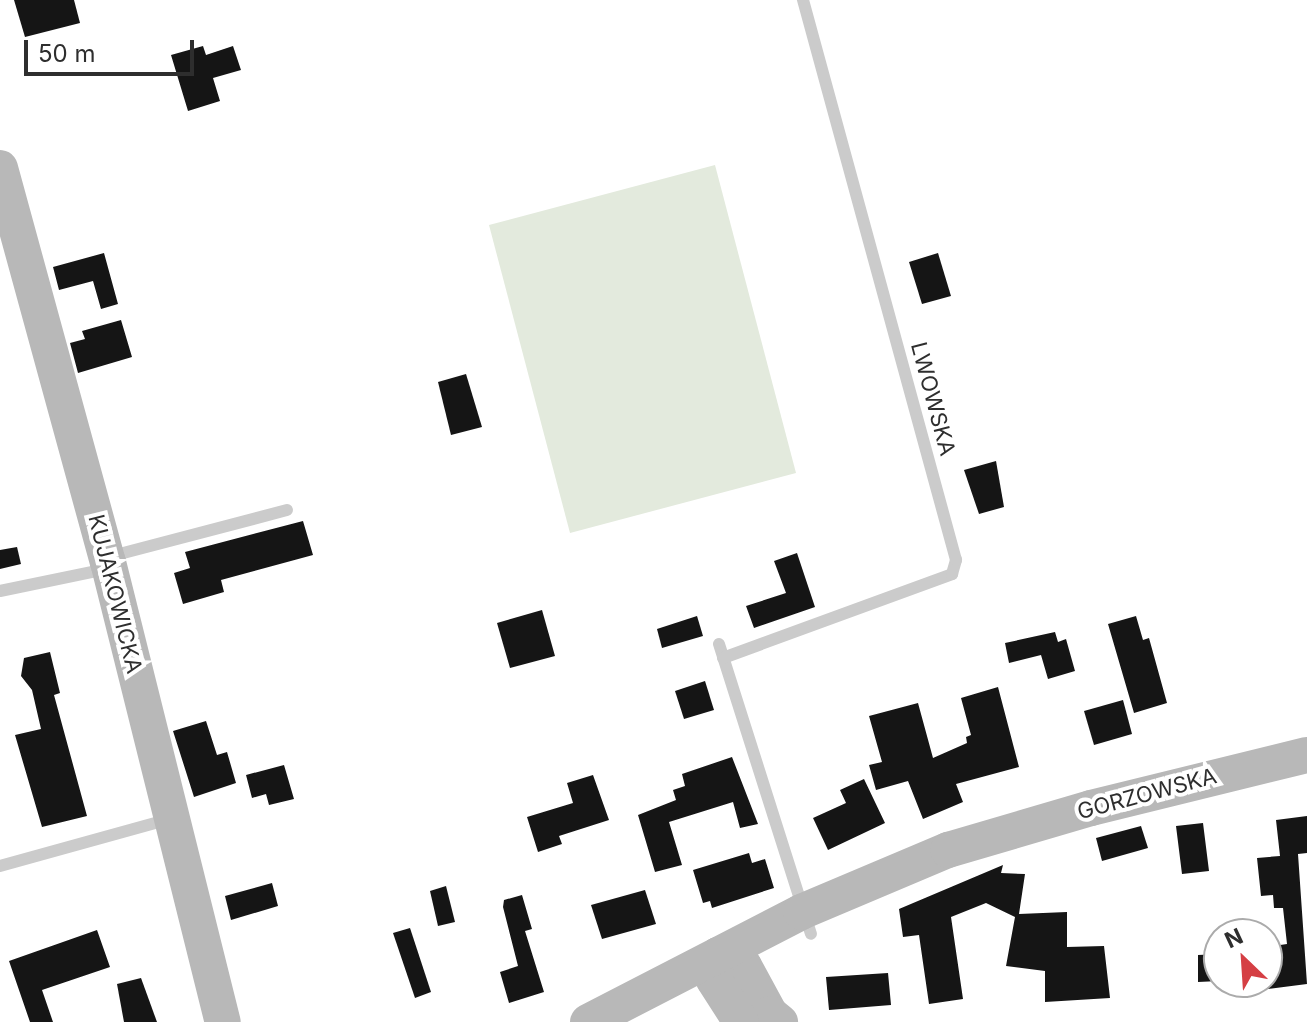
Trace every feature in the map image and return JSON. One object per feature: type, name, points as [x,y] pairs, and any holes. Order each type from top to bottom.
[{"type":"street","name":"KUJAKOWICKA","points":[[0,168],[108,563],[223,1022]]},
{"type":"street","name":"GORZOWSKA","points":[[725,967],[948,850],[989,841],[1104,804],[1307,755]]},
{"type":"street","points":[[588,1022],[725,967]]},
{"type":"street","points":[[631,1022],[725,967]]},
{"type":"street","points":[[725,967],[741,1022]]},
{"type":"street","points":[[725,967],[780,1022]]},
{"type":"lane","name":"LWOWSKA","points":[[723,658],[952,574],[956,560],[803,0]]},
{"type":"lane","points":[[0,591],[287,510]]},
{"type":"lane","points":[[719,644],[806,923]]},
{"type":"lane","points":[[0,866],[170,819]]},
{"type":"shaded area","points":[[715,165],[796,473],[570,533],[489,225]]},
{"type":"building","points":[[14,0],[74,0],[80,23],[25,37]]},
{"type":"building","points":[[203,46],[206,55],[233,46],[241,70],[213,78],[220,101],[188,111],[171,55]]},
{"type":"building","points":[[104,253],[118,304],[101,309],[93,281],[59,290],[53,267]]},
{"type":"building","points":[[938,253],[951,296],[922,304],[909,262]]},
{"type":"building","points":[[121,320],[132,357],[78,373],[70,343],[85,339],[82,331]]},
{"type":"building","points":[[466,374],[482,427],[451,435],[438,382]]},
{"type":"building","points":[[996,461],[1004,507],[979,514],[964,470]]},
{"type":"building","points":[[303,521],[313,555],[221,580],[224,592],[183,604],[174,573],[190,568],[185,552]]},
{"type":"building","points":[[17,547],[21,564],[0,569],[0,550]]},
{"type":"building","points":[[797,553],[815,607],[754,628],[746,606],[786,593],[774,561]]},
{"type":"building","points":[[542,610],[555,656],[510,668],[497,623]]},
{"type":"building","points":[[697,616],[703,636],[662,648],[657,629]]},
{"type":"building","points":[[1136,616],[1143,640],[1149,638],[1167,703],[1134,713],[1108,624]]},
{"type":"building","points":[[1055,632],[1058,642],[1066,639],[1075,671],[1048,679],[1041,655],[1009,663],[1005,643]]},
{"type":"building","points":[[50,652],[60,693],[54,695],[87,816],[42,827],[15,735],[41,729],[32,690],[21,676],[24,658]]},
{"type":"building","points":[[705,681],[714,710],[684,719],[675,691]]},
{"type":"building","points":[[998,687],[1019,767],[956,784],[963,802],[923,819],[908,781],[876,790],[869,765],[882,762],[869,716],[918,703],[933,758],[967,743],[966,737],[971,735],[961,698]]},
{"type":"building","points":[[1123,700],[1132,734],[1094,745],[1084,711]]},
{"type":"building","points":[[206,721],[217,755],[227,752],[236,783],[194,797],[173,731]]},
{"type":"building","points":[[732,757],[758,824],[740,828],[733,802],[669,822],[682,865],[655,872],[638,815],[676,800],[673,790],[685,786],[682,774]]},
{"type":"building","points":[[284,765],[294,799],[269,805],[266,794],[252,798],[246,775]]},
{"type":"building","points":[[593,775],[609,820],[559,836],[562,844],[538,852],[527,817],[573,803],[567,783]]},
{"type":"building","points":[[864,779],[885,823],[828,850],[813,818],[846,803],[840,790]]},
{"type":"building","points":[[1307,816],[1307,853],[1298,854],[1307,984],[1283,987],[1283,945],[1287,944],[1283,908],[1274,908],[1273,895],[1261,896],[1257,858],[1280,856],[1276,820]]},
{"type":"building","points":[[1203,823],[1209,871],[1182,874],[1176,826]]},
{"type":"building","points":[[1141,826],[1148,848],[1102,861],[1096,838]]},
{"type":"building","points":[[749,853],[752,863],[765,859],[774,888],[712,908],[710,901],[703,903],[693,870]]},
{"type":"building","points":[[1003,865],[1001,873],[1025,874],[1019,914],[1067,912],[1067,947],[1104,946],[1110,998],[1045,1002],[1045,971],[1006,966],[1015,917],[986,903],[951,917],[963,999],[929,1004],[919,935],[903,937],[899,909]]},
{"type":"building","points":[[272,883],[278,906],[231,920],[225,896]]},
{"type":"building","points":[[446,886],[455,922],[438,926],[430,891]]},
{"type":"building","points":[[645,890],[656,924],[602,939],[591,905]]},
{"type":"building","points":[[522,895],[532,929],[525,931],[544,992],[509,1003],[500,972],[518,966],[503,907],[504,900]]},
{"type":"building","points":[[410,928],[431,992],[415,998],[393,933]]},
{"type":"building","points":[[97,930],[110,967],[42,990],[53,1022],[30,1022],[9,961]]},
{"type":"building","points":[[1198,955],[1203,955],[1203,982],[1198,982]]},
{"type":"building","points":[[888,973],[891,1005],[829,1010],[826,977]]},
{"type":"building","points":[[141,978],[157,1022],[124,1022],[117,984]]}]
